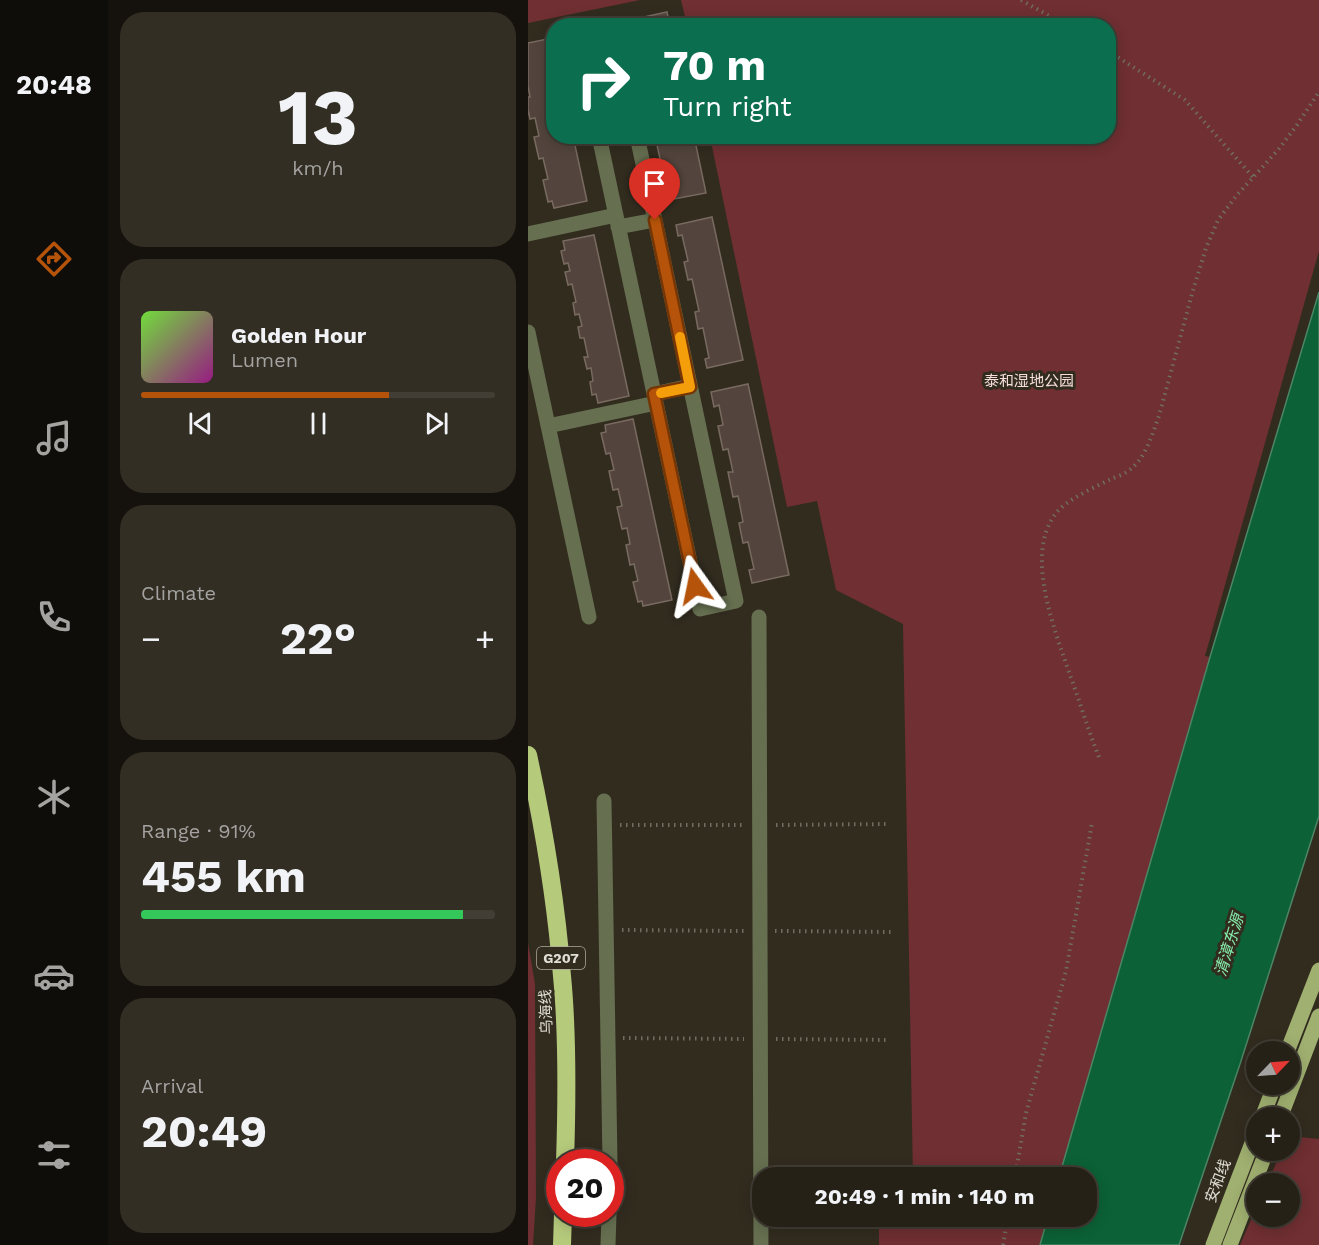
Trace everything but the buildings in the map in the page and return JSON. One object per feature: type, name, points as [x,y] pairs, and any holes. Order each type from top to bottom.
[{"type":"highway","name":"乌海线","points":[[528,755],[548,858],[563,977],[565,1149]]},
{"type":"highway","points":[[562,1245],[563,1227]]},
{"type":"main road","points":[[1291,1041],[1319,969]]},
{"type":"main road","points":[[1284,1107],[1319,1016]]},
{"type":"main road","name":"安和线","points":[[1212,1245],[1246,1158]]},
{"type":"main road","points":[[1230,1245],[1263,1161]]},
{"type":"street","points":[[601,144],[700,609],[736,601],[639,144]]},
{"type":"street","points":[[528,234],[617,221],[655,220]]},
{"type":"street","points":[[528,332],[534,387],[548,426],[589,617]]},
{"type":"street","points":[[548,426],[655,399],[690,387]]},
{"type":"street","points":[[759,617],[761,1245]]},
{"type":"street","points":[[604,801],[610,1149]]},
{"type":"street","points":[[608,1245],[609,1227]]},
{"type":"path","points":[[1021,0],[1053,18]]},
{"type":"path","points":[[1116,56],[1185,100],[1253,177]]},
{"type":"path","points":[[1099,757],[1056,634],[1047,600],[1042,564],[1046,534],[1052,519],[1063,507],[1085,492],[1128,471],[1145,450],[1159,417],[1192,294],[1218,220],[1237,195],[1278,150],[1319,92]]},
{"type":"path","points":[[1017,1167],[1026,1113],[1066,971],[1092,823]]},
{"type":"path","points":[[1003,1245],[1006,1227]]},
{"type":"green space","points":[[528,0],[640,0],[546,18],[528,23]]},
{"type":"green space","name":"泰和湿地公园","points":[[681,0],[1319,0],[1319,251],[1205,656],[1210,657],[1062,1167],[913,1167],[903,624],[836,590],[817,501],[787,507],[711,144],[1116,144],[1116,18],[685,18]]},
{"type":"green space","points":[[528,943],[535,984],[536,1198],[533,1245],[528,1245]]},
{"type":"green space","points":[[1300,1137],[1319,1139],[1319,1245],[1240,1245],[1248,1227],[1300,1227],[1300,1173],[1272,1173],[1277,1161],[1300,1161]]},
{"type":"green space","points":[[879,1227],[1045,1227],[1040,1245],[879,1245]]},
{"type":"water","name":"清漳东源","points":[[1319,292],[1319,816],[1241,1061],[1179,1245],[1040,1245],[1045,1227],[1097,1227],[1097,1167],[1062,1167]]},
{"type":"slow traffic","points":[[661,393],[690,387],[680,337]]},
{"type":"route","points":[[655,220],[690,387],[654,394],[695,586]]}]
